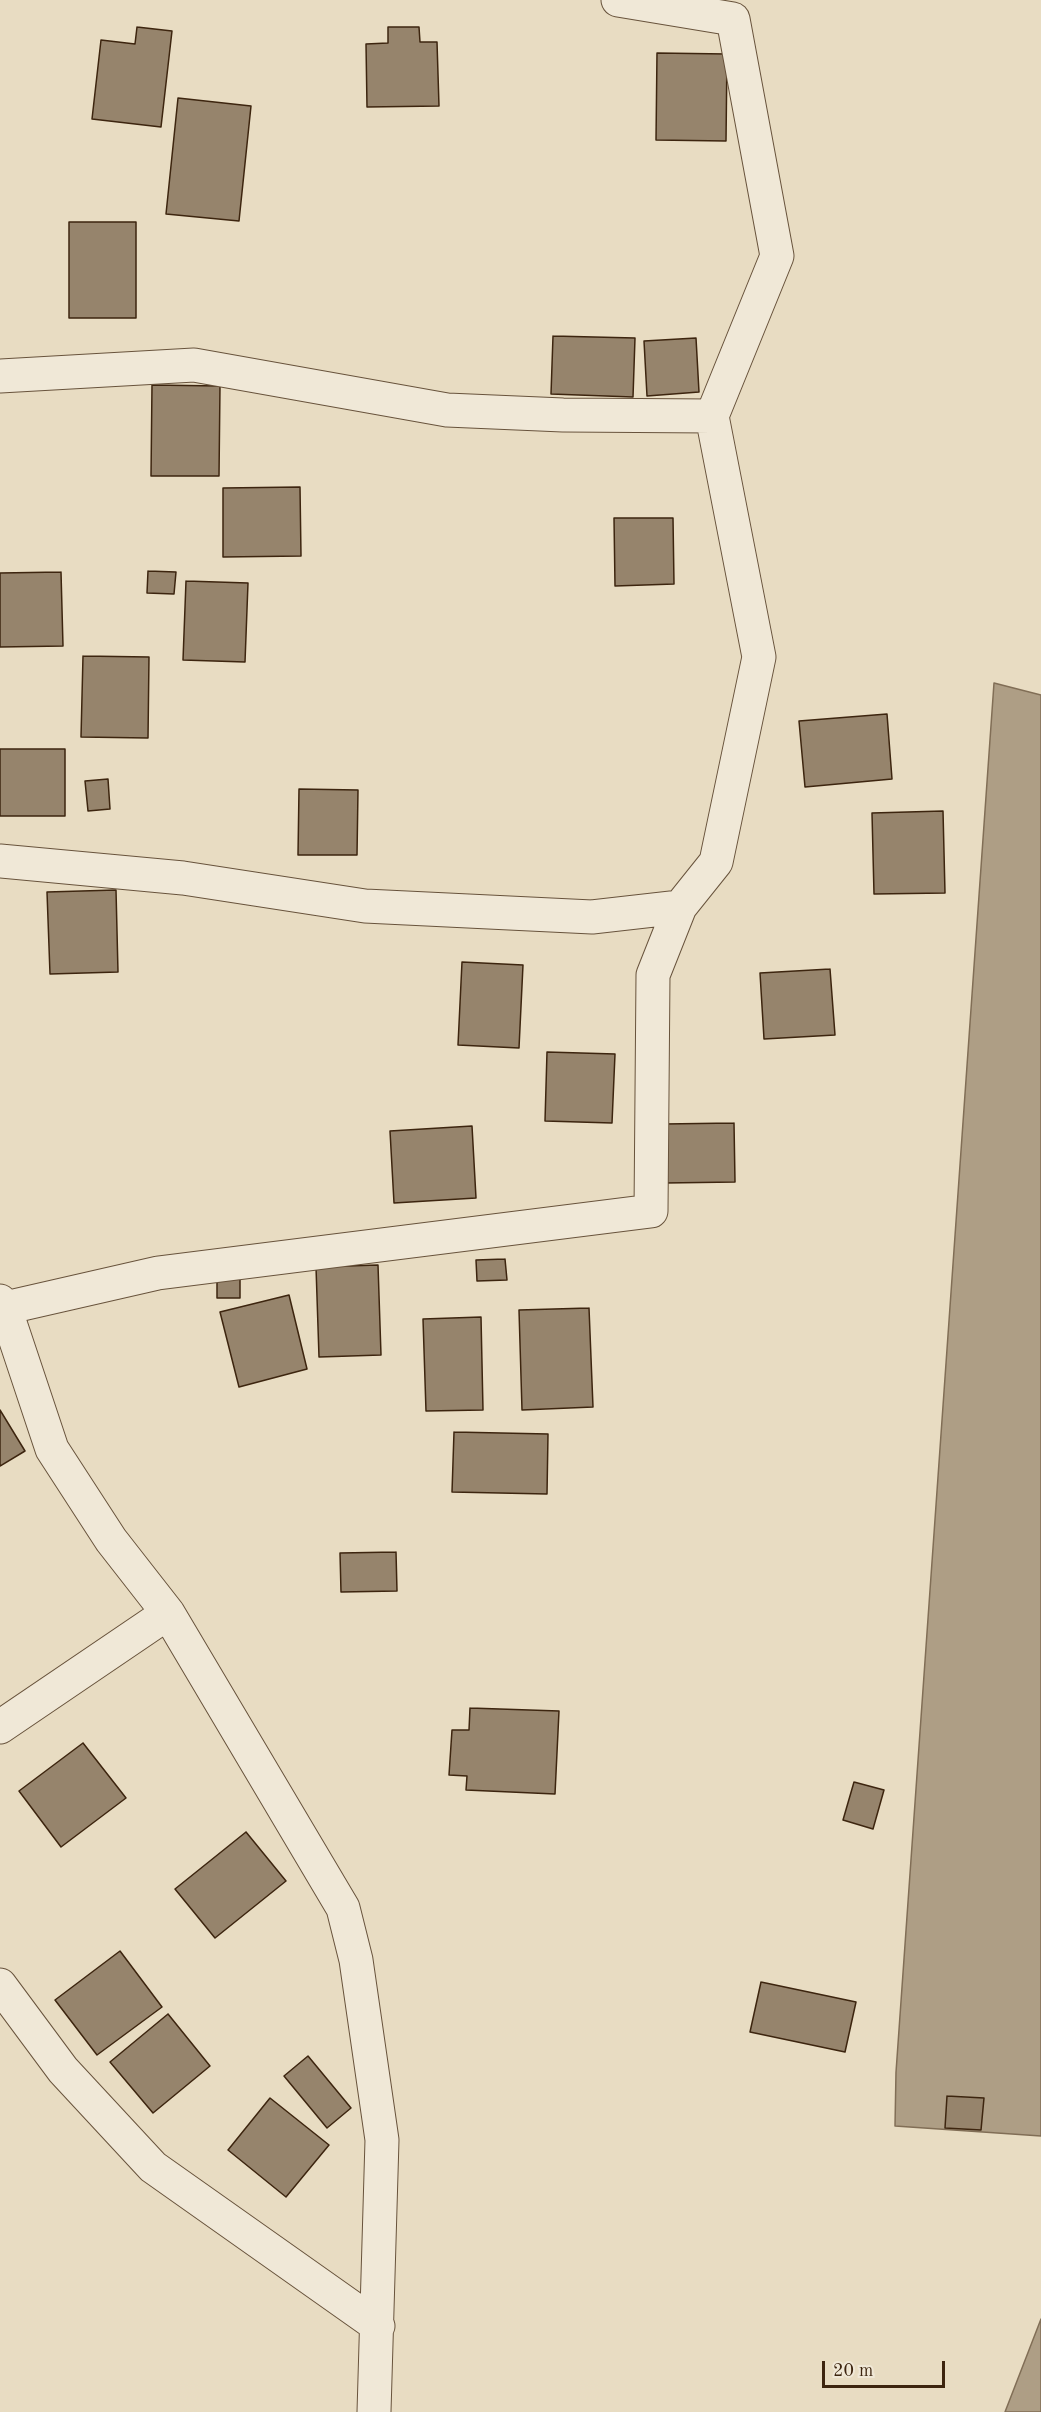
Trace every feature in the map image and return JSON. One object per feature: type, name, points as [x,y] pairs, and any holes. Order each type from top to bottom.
[{"type":"street","points":[[374,2412],[382,2140],[356,1960],[343,1908],[168,1613],[111,1540],[52,1449],[3,1305],[158,1273],[651,1211],[653,975],[680,907],[716,862],[759,657],[712,416],[777,256],[733,19],[618,0]]},
{"type":"street","points":[[0,376],[194,365],[447,410],[563,415],[712,416]]},
{"type":"street","points":[[0,861],[183,878],[365,906],[592,917],[680,907]]},
{"type":"street","points":[[0,1727],[168,1613]]},
{"type":"street","points":[[0,1985],[63,2070],[153,2167],[378,2326]]},
{"type":"shaded area","points":[[994,683],[1041,695],[1041,2136],[895,2126],[896,2072]]},
{"type":"shaded area","points":[[1041,2319],[1041,2412],[1005,2412]]},
{"type":"building","points":[[137,27],[172,31],[161,127],[92,119],[101,40],[135,44]]},
{"type":"building","points":[[388,27],[419,27],[420,42],[437,42],[439,106],[367,107],[366,44],[388,43]]},
{"type":"building","points":[[657,53],[727,54],[726,141],[656,140]]},
{"type":"building","points":[[178,98],[251,106],[239,221],[166,214]]},
{"type":"building","points":[[69,222],[136,222],[136,318],[69,318]]},
{"type":"building","points":[[553,336],[635,338],[633,397],[551,394]]},
{"type":"building","points":[[696,338],[699,392],[647,396],[644,341]]},
{"type":"building","points":[[152,385],[220,386],[219,476],[151,476]]},
{"type":"building","points":[[300,487],[301,556],[223,557],[223,488]]},
{"type":"building","points":[[614,518],[673,518],[674,584],[615,586]]},
{"type":"building","points":[[148,571],[176,572],[174,594],[147,593]]},
{"type":"building","points":[[61,572],[63,646],[0,647],[0,573]]},
{"type":"building","points":[[186,581],[248,583],[245,662],[183,660]]},
{"type":"building","points":[[83,656],[149,657],[148,738],[81,737]]},
{"type":"building","points":[[887,714],[892,779],[805,787],[799,721]]},
{"type":"building","points":[[0,749],[65,749],[65,816],[0,816]]},
{"type":"building","points":[[108,779],[110,809],[88,811],[85,781]]},
{"type":"building","points":[[299,789],[358,790],[357,855],[298,855]]},
{"type":"building","points":[[943,811],[945,893],[874,894],[872,813]]},
{"type":"building","points":[[116,890],[118,972],[50,974],[47,892]]},
{"type":"building","points":[[462,962],[523,965],[519,1048],[458,1045]]},
{"type":"building","points":[[830,969],[835,1035],[764,1039],[760,973]]},
{"type":"building","points":[[547,1052],[615,1054],[612,1123],[545,1121]]},
{"type":"building","points":[[734,1123],[735,1182],[665,1183],[664,1124]]},
{"type":"building","points":[[472,1126],[476,1198],[394,1203],[390,1131]]},
{"type":"building","points":[[505,1259],[507,1280],[477,1281],[476,1260]]},
{"type":"building","points":[[378,1265],[381,1355],[319,1357],[316,1267]]},
{"type":"building","points":[[217,1272],[240,1272],[240,1298],[217,1298]]},
{"type":"building","points":[[289,1295],[307,1369],[239,1387],[220,1312]]},
{"type":"building","points":[[589,1308],[593,1407],[522,1410],[519,1310]]},
{"type":"building","points":[[481,1317],[483,1410],[426,1411],[423,1319]]},
{"type":"building","points":[[0,1410],[25,1451],[0,1466]]},
{"type":"building","points":[[454,1432],[548,1434],[547,1494],[452,1492]]},
{"type":"building","points":[[396,1552],[397,1591],[341,1592],[340,1553]]},
{"type":"building","points":[[470,1708],[559,1711],[555,1794],[466,1790],[467,1776],[449,1775],[452,1730],[469,1730]]},
{"type":"building","points":[[83,1743],[126,1798],[61,1847],[19,1791]]},
{"type":"building","points":[[854,1782],[884,1790],[873,1829],[843,1820]]},
{"type":"building","points":[[246,1832],[286,1881],[215,1938],[175,1889]]},
{"type":"building","points":[[120,1951],[162,2007],[97,2055],[55,2000]]},
{"type":"building","points":[[761,1982],[856,2002],[845,2052],[750,2032]]},
{"type":"building","points":[[168,2014],[210,2066],[153,2113],[110,2062]]},
{"type":"building","points":[[308,2056],[351,2108],[327,2128],[284,2076]]},
{"type":"building","points":[[947,2096],[984,2098],[981,2130],[945,2128]]},
{"type":"building","points":[[270,2098],[329,2145],[286,2197],[228,2150]]}]
